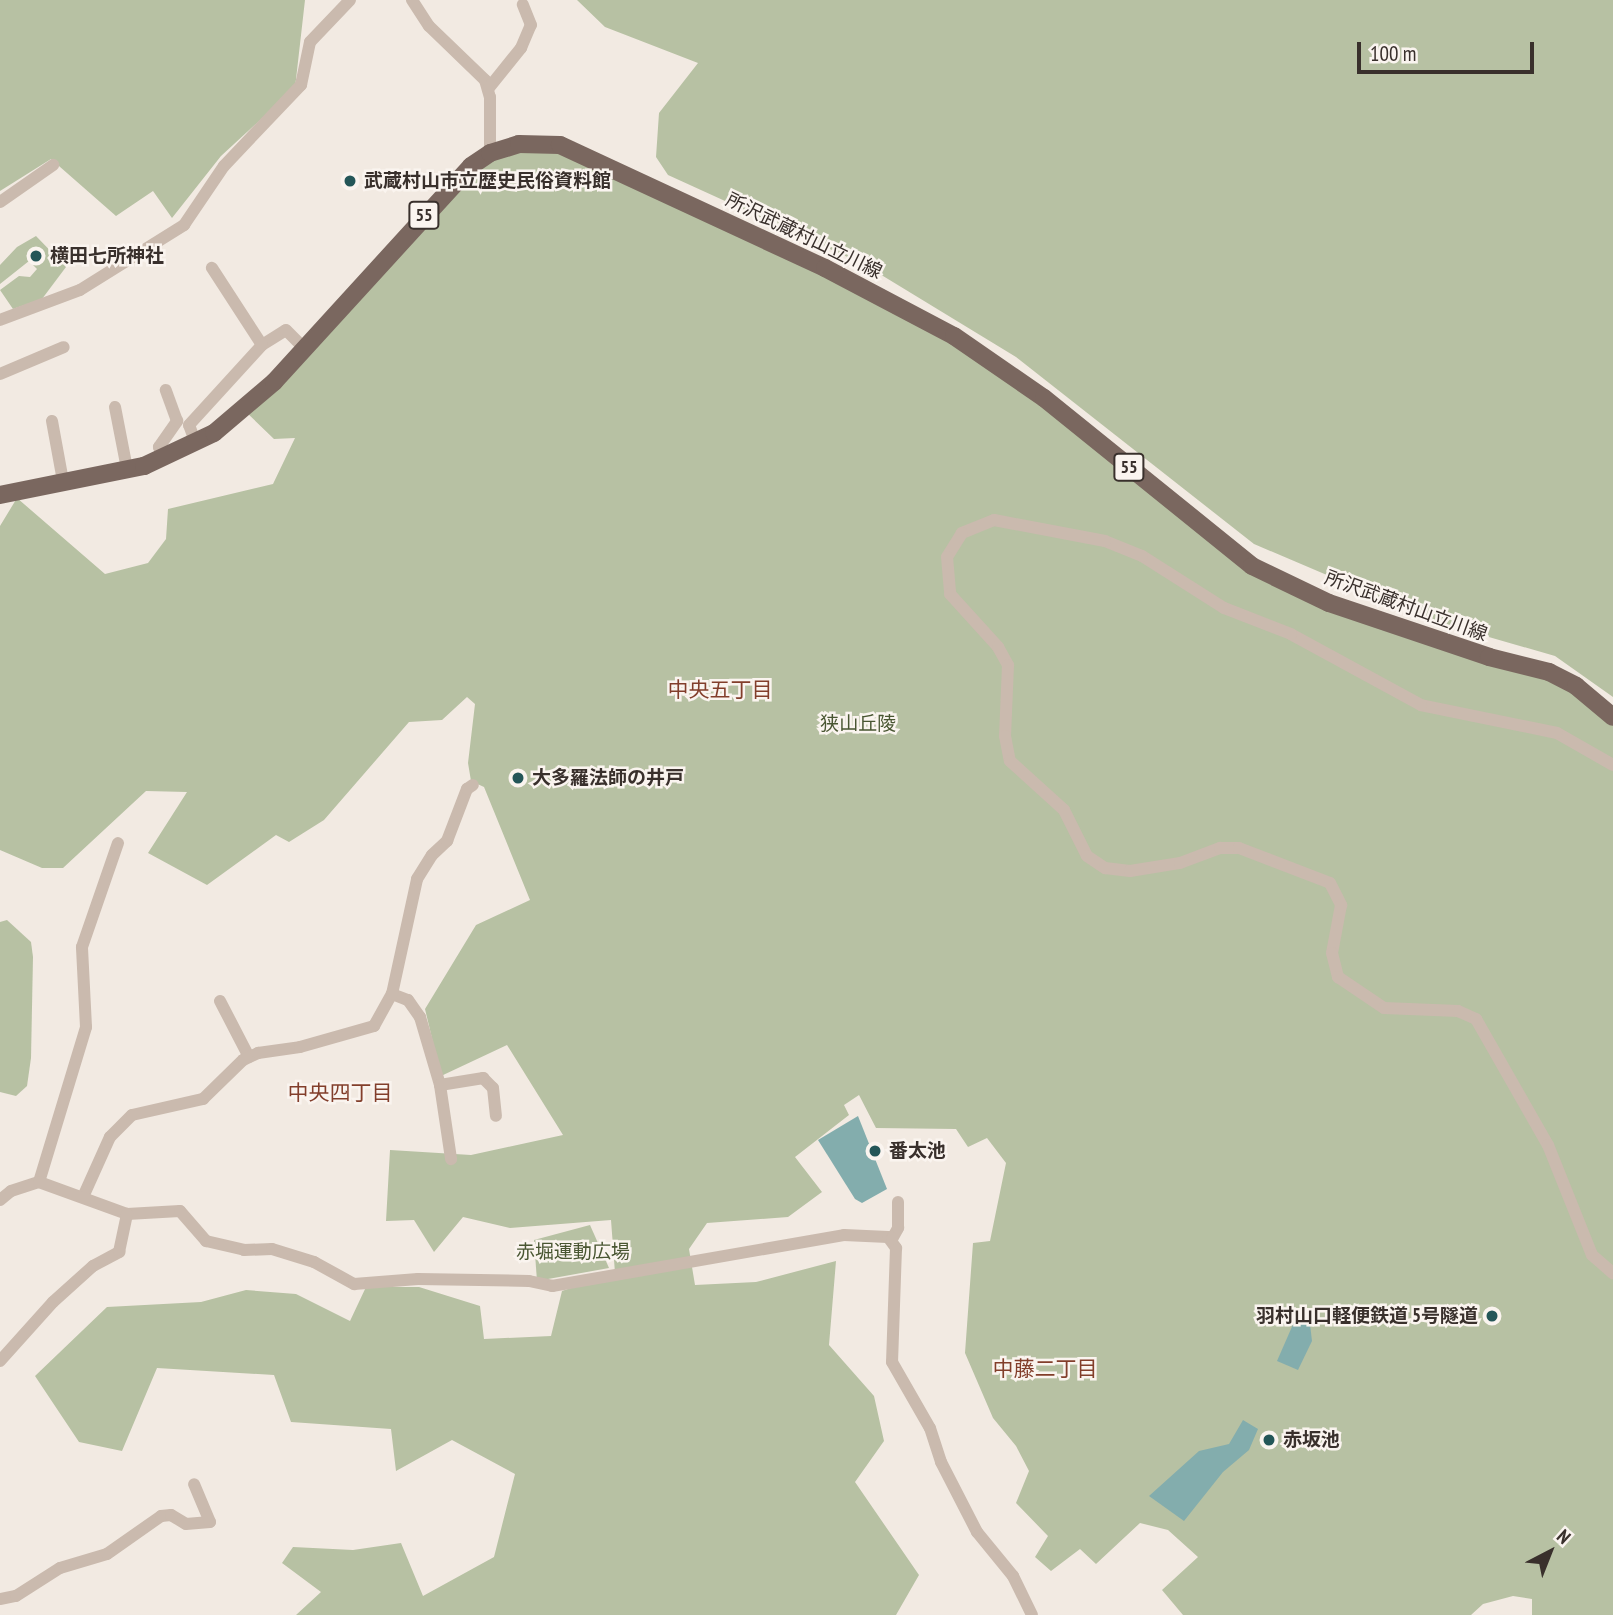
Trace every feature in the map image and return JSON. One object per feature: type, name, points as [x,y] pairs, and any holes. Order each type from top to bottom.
[{"type":"main road","name":"所沢武蔵村山立川線","points":[[0,495],[127,469],[164,459],[196,444],[245,411],[439,198],[490,153],[519,144],[560,145],[825,268],[954,336],[1044,398],[1252,566],[1329,603],[1489,657],[1549,672],[1576,686],[1613,717]]},
{"type":"street","points":[[0,320],[80,290],[184,225],[224,166],[301,85],[310,42],[350,0]]},
{"type":"street","points":[[412,0],[429,26],[485,80],[488,89],[490,153]]},
{"type":"street","points":[[488,89],[521,48],[531,25],[523,5]]},
{"type":"street","points":[[0,202],[52,165]]},
{"type":"street","points":[[212,268],[262,345]]},
{"type":"street","points":[[196,444],[189,425],[262,345],[286,330],[304,348]]},
{"type":"street","points":[[0,374],[64,347]]},
{"type":"street","points":[[164,459],[159,447],[177,421],[166,390]]},
{"type":"street","points":[[115,407],[127,469]]},
{"type":"street","points":[[52,421],[63,481]]},
{"type":"street","points":[[1613,765],[1557,733],[1421,705],[1291,634],[1217,604],[1142,556],[1105,541],[994,520],[962,533],[947,557],[950,594],[999,647],[1008,665],[1005,736],[1010,761],[1063,810],[1087,856],[1122,872],[1167,866],[1220,848],[1239,848],[1330,883],[1342,905],[1332,953],[1338,977],[1384,1008],[1458,1011],[1476,1019],[1548,1145],[1592,1255],[1613,1273]]},
{"type":"street","points":[[83,1197],[110,1137],[122,1122],[145,1111],[203,1099],[249,1057],[369,1030],[392,994],[417,879],[432,855],[447,841],[467,789],[473,785]]},
{"type":"street","points":[[39,1182],[86,1027],[82,947],[118,843]]},
{"type":"street","points":[[392,994],[408,1000],[420,1017],[440,1085],[451,1160]]},
{"type":"street","points":[[220,1001],[249,1057]]},
{"type":"street","points":[[440,1085],[483,1078],[493,1088],[496,1116]]},
{"type":"street","points":[[0,1200],[11,1191],[39,1182],[127,1214],[180,1211],[206,1241],[244,1250],[272,1249],[314,1262],[354,1284],[418,1279],[529,1281],[552,1286],[844,1235],[892,1239]]},
{"type":"street","points":[[898,1202],[898,1228],[892,1239],[895,1248],[892,1362],[926,1419],[941,1462],[973,1525],[1013,1576],[1032,1615]]},
{"type":"street","points":[[0,1361],[53,1302],[93,1266],[119,1252],[127,1214]]},
{"type":"street","points":[[0,1599],[16,1596],[60,1568],[107,1553],[161,1516],[171,1515],[186,1524],[210,1522],[194,1484]]},
{"type":"green space","points":[[0,0],[305,0],[295,88],[221,156],[172,218],[153,191],[116,216],[51,159],[0,191]]},
{"type":"green space","points":[[577,0],[1613,0],[1613,697],[1555,656],[1437,622],[1254,544],[1016,357],[865,265],[668,175],[656,157],[659,113],[698,63],[605,27]]},
{"type":"green space","name":"狭山丘陵","points":[[539,143],[954,336],[1252,566],[1329,603],[1549,672],[1613,717],[1613,1615],[1532,1615],[1532,1599],[1513,1596],[1483,1604],[1471,1615],[1183,1615],[1162,1590],[1198,1557],[1168,1530],[1140,1523],[1096,1564],[1080,1549],[1051,1571],[1035,1557],[1048,1536],[1016,1503],[1029,1471],[1016,1446],[993,1418],[965,1353],[973,1243],[990,1241],[1006,1163],[987,1138],[968,1147],[956,1129],[876,1128],[859,1095],[844,1105],[849,1115],[795,1157],[822,1192],[788,1217],[707,1223],[689,1249],[695,1285],[756,1282],[836,1261],[829,1345],[874,1396],[884,1441],[855,1482],[919,1575],[896,1615],[296,1615],[321,1592],[282,1563],[293,1547],[353,1550],[401,1543],[423,1596],[494,1557],[515,1474],[452,1440],[396,1471],[391,1429],[291,1422],[274,1375],[157,1368],[122,1451],[79,1442],[35,1376],[107,1307],[201,1302],[246,1290],[296,1294],[350,1321],[366,1287],[419,1287],[480,1306],[484,1339],[551,1336],[562,1291],[615,1273],[611,1220],[510,1228],[463,1217],[434,1252],[414,1220],[386,1221],[390,1150],[471,1155],[563,1135],[507,1045],[441,1076],[425,1009],[476,925],[530,900],[484,787],[471,781],[468,763],[475,704],[467,697],[442,720],[409,722],[324,820],[289,842],[276,835],[207,885],[148,853],[187,792],[146,791],[63,868],[42,868],[0,850],[0,526],[17,498],[105,574],[148,563],[166,539],[168,509],[273,484],[295,438],[274,439],[245,411],[471,166]]},
{"type":"green space","points":[[36,236],[66,267],[42,299],[13,309],[0,290],[19,276],[30,277],[37,269],[29,261],[0,284],[0,265],[17,247]]},
{"type":"green space","points":[[7,920],[31,942],[33,957],[31,1058],[27,1086],[16,1096],[0,1092],[0,922]]},
{"type":"green space","name":"赤堀運動広場","points":[[590,1225],[609,1268],[537,1281],[534,1240]]},
{"type":"water","name":"番太池","points":[[858,1116],[887,1189],[862,1203],[855,1199],[818,1140]]},
{"type":"water","points":[[1298,1313],[1309,1316],[1312,1341],[1298,1370],[1277,1361]]},
{"type":"water","name":"赤坂池","points":[[1243,1420],[1258,1429],[1249,1450],[1223,1472],[1184,1521],[1149,1496],[1199,1451],[1229,1444]]},
{"type":"place","name":"武蔵村山市立歴史民俗資料館","points":[[350,181]]},
{"type":"place","name":"横田七所神社","points":[[36,256]]},
{"type":"place","name":"大多羅法師の井戸","points":[[518,778]]},
{"type":"place","name":"番太池","points":[[875,1151]]},
{"type":"place","name":"羽村山口軽便鉄道 5号隧道","points":[[1492,1316]]},
{"type":"place","name":"赤坂池","points":[[1269,1440]]},
{"type":"district","name":"中央五丁目","points":[[720,690]]},
{"type":"district","name":"中央四丁目","points":[[340,1093]]},
{"type":"district","name":"中藤二丁目","points":[[1045,1369]]}]
